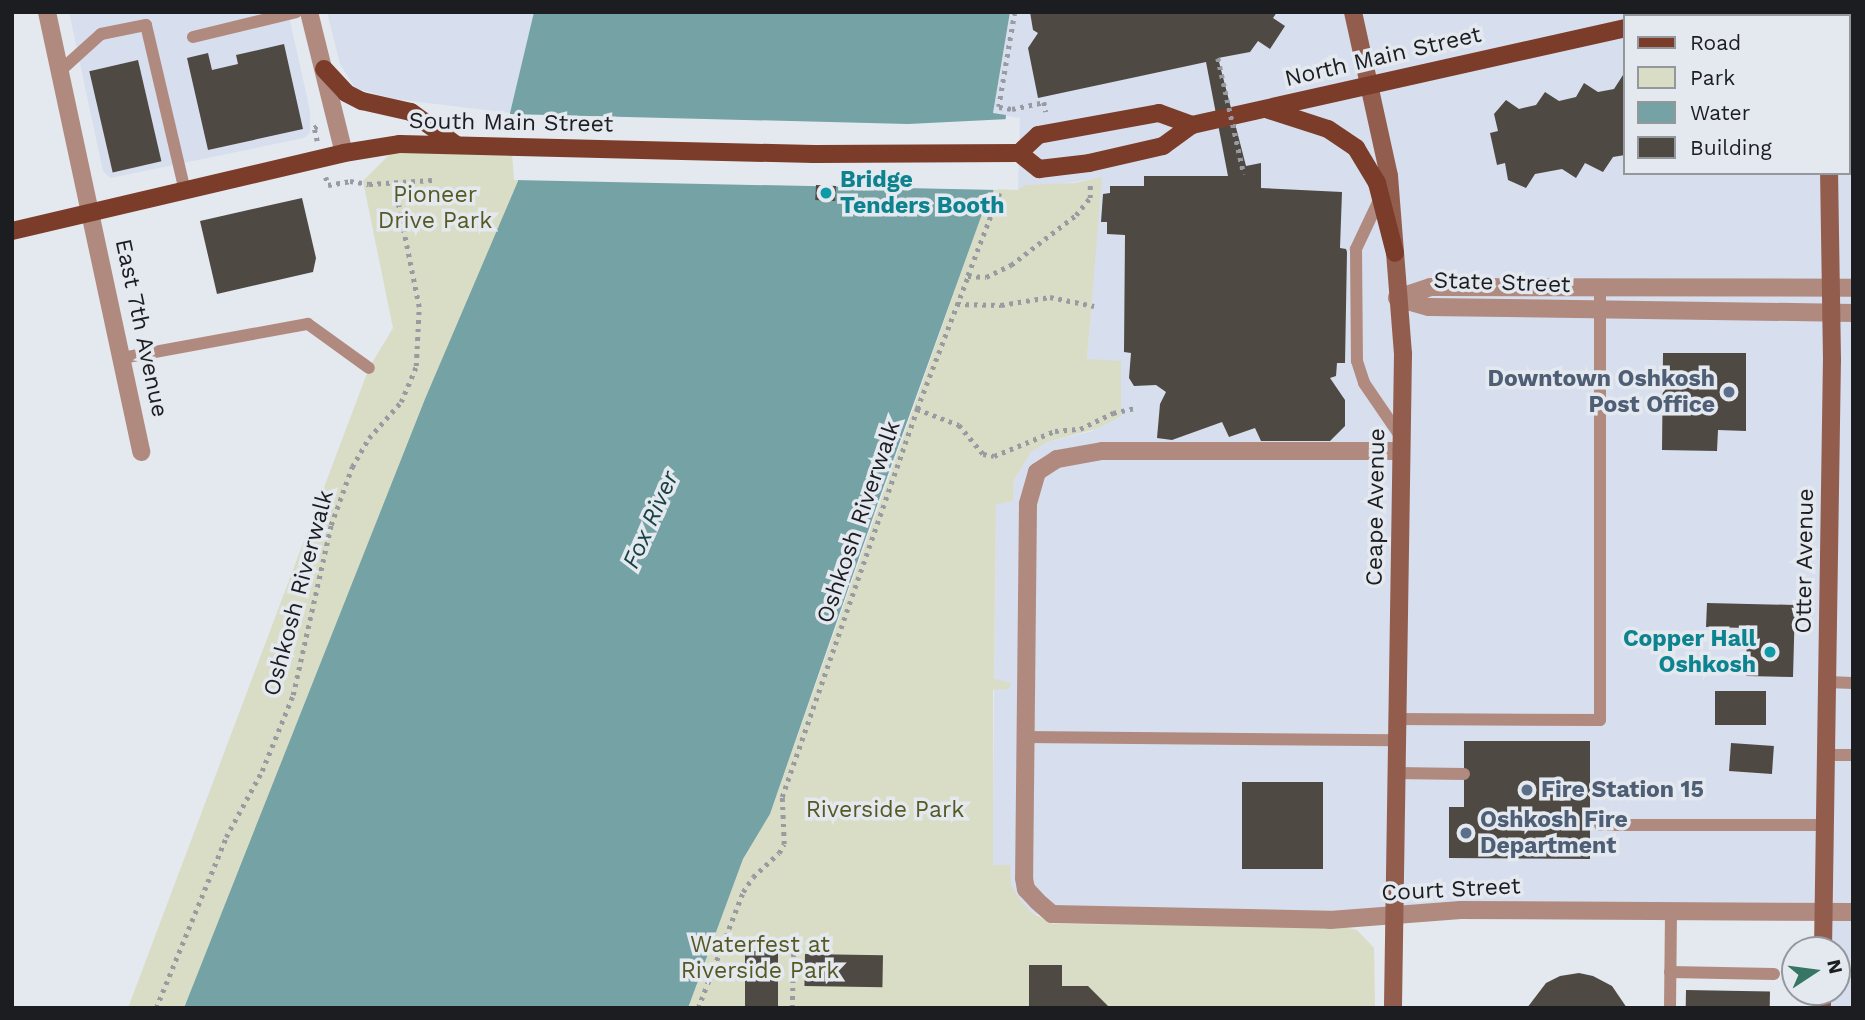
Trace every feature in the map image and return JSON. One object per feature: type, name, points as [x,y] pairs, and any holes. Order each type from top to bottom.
[{"type":"main road","name":"North Main Street","points":[[1019,153],[1040,169],[1066,167],[1163,146],[1192,125],[1624,28]]},
{"type":"main road","points":[[324,69],[346,93],[362,101],[411,112],[455,144]]},
{"type":"main road","points":[[1266,109],[1328,129],[1356,148],[1370,167],[1381,196],[1395,253]]},
{"type":"main road","points":[[1019,153],[1038,135],[1159,113],[1192,125]]},
{"type":"main road","name":"South Main Street","points":[[12,231],[344,153],[400,144],[827,154],[1019,153]]},
{"type":"street","name":"East 7th Avenue","points":[[47,12],[141,452]]},
{"type":"street","points":[[309,12],[344,153]]},
{"type":"street","name":"Ceape Avenue","points":[[1353,12],[1389,176],[1403,354],[1393,1008]]},
{"type":"street","name":"Otter Avenue","points":[[1823,936],[1832,314],[1829,175]]},
{"type":"street","name":"State Street","points":[[1398,298],[1430,287],[1853,288]]},
{"type":"street","name":"State Street","points":[[1398,298],[1429,307],[1853,313]]},
{"type":"street","points":[[1025,737],[1028,504],[1037,472],[1044,466],[1057,459],[1102,451],[1401,444]]},
{"type":"street","name":"Court Street","points":[[1025,737],[1024,878],[1026,889],[1052,914],[1330,920],[1461,910],[1853,912]]},
{"type":"lane","points":[[193,37],[296,12]]},
{"type":"lane","points":[[60,71],[101,34],[146,25],[185,191]]},
{"type":"lane","points":[[1389,176],[1356,249],[1357,361],[1364,383],[1401,444]]},
{"type":"lane","points":[[1396,719],[1600,720],[1600,289]]},
{"type":"lane","points":[[122,358],[308,324],[369,368]]},
{"type":"lane","points":[[1827,682],[1853,683]]},
{"type":"lane","points":[[1025,737],[1396,740]]},
{"type":"lane","points":[[1826,755],[1853,755]]},
{"type":"lane","points":[[1395,773],[1464,774]]},
{"type":"lane","points":[[1600,825],[1825,825]]},
{"type":"lane","points":[[1670,1008],[1671,911]]},
{"type":"lane","points":[[1670,972],[1774,974]]},
{"type":"path","points":[[1015,12],[999,107],[1013,108],[1044,102],[1046,113]]},
{"type":"path","points":[[1218,58],[1244,174]]},
{"type":"path","name":"Oshkosh Riverwalk","points":[[156,1008],[226,837],[262,771],[293,695],[331,525],[352,467],[369,438],[401,402],[416,366],[419,307],[394,183]]},
{"type":"path","points":[[968,276],[986,277],[1011,265],[1076,215],[1090,198],[1090,183]]},
{"type":"path","name":"Oshkosh Riverwalk","points":[[698,1008],[743,892],[753,877],[779,853],[784,844],[782,797],[916,409],[1000,193]]},
{"type":"path","points":[[957,304],[1001,305],[1050,297],[1094,306]]},
{"type":"path","points":[[916,409],[959,425],[983,454],[994,456],[1055,432],[1080,429],[1114,413],[1135,408]]},
{"type":"path","points":[[792,1008],[794,933]]},
{"type":"shaded area","points":[[69,12],[288,12],[310,111],[310,133],[304,138],[110,178],[103,171]]},
{"type":"shaded area","points":[[327,12],[534,12],[510,113],[395,99],[355,88],[340,64]]},
{"type":"shaded area","points":[[1010,12],[1853,12],[1853,1008],[1823,1008],[1851,1006],[1851,936],[1823,936],[1824,913],[992,914],[996,503],[1013,501],[1014,480],[1031,452],[1047,442],[1093,431],[1087,360],[1101,178],[1018,190],[1020,118],[993,113]]},
{"type":"green space","name":"Pioneer Drive Park","points":[[400,144],[514,149],[518,181],[184,1008],[128,1008],[369,368],[393,328],[363,181]]},
{"type":"green space","name":"Riverside Park","points":[[1102,177],[1087,359],[1121,361],[1121,416],[1099,428],[1047,442],[1031,452],[1014,480],[1013,501],[996,504],[994,679],[1011,683],[1009,689],[993,690],[993,865],[1010,865],[1011,885],[1020,900],[1032,913],[1053,924],[1341,926],[1357,930],[1374,948],[1375,1008],[688,1008],[743,859],[770,814],[986,202],[989,203],[994,189],[1018,190],[1025,185],[1075,183]]},
{"type":"water","name":"Fox River","points":[[534,12],[1010,12],[993,113],[1006,115],[1002,156],[989,204],[986,203],[881,494],[770,814],[743,859],[688,1008],[184,1008],[425,399],[518,181],[510,113]]},
{"type":"pier","points":[[509,114],[908,124],[1009,119],[1006,156],[998,190],[514,180]]},
{"type":"building","points":[[1030,12],[1277,12],[1273,18],[1285,26],[1270,49],[1258,41],[1250,52],[1218,58],[1246,166],[1261,163],[1261,188],[1342,192],[1340,248],[1346,249],[1347,252],[1345,363],[1337,363],[1336,376],[1330,378],[1345,400],[1345,426],[1330,441],[1261,441],[1255,428],[1229,437],[1222,422],[1172,440],[1157,438],[1160,404],[1166,392],[1156,385],[1134,386],[1129,378],[1131,353],[1124,352],[1125,235],[1107,234],[1107,222],[1101,222],[1103,194],[1110,193],[1110,186],[1144,186],[1144,176],[1228,176],[1206,62],[1038,98],[1028,48],[1038,33],[1033,30]]},
{"type":"building","points":[[1853,25],[1853,68],[1851,54]]},
{"type":"building","points":[[284,44],[303,129],[208,150],[187,58],[208,53],[212,70],[238,64],[236,55]]},
{"type":"building","points":[[138,60],[161,161],[113,173],[89,71]]},
{"type":"building","points":[[1623,75],[1624,155],[1613,157],[1603,172],[1585,163],[1576,178],[1562,169],[1535,174],[1526,188],[1508,180],[1505,163],[1497,165],[1490,133],[1498,131],[1494,114],[1506,100],[1519,109],[1536,105],[1545,92],[1559,101],[1576,97],[1584,83],[1598,92],[1614,89]]},
{"type":"building","name":"Bridge Tenders Booth","points":[[816,185],[836,186],[835,201],[815,200]]},
{"type":"building","points":[[302,198],[316,258],[313,272],[217,294],[200,221]]},
{"type":"building","points":[[1663,353],[1746,353],[1746,431],[1718,430],[1717,451],[1662,450]]},
{"type":"building","name":"Copper Hall Oshkosh","points":[[1707,603],[1795,605],[1793,677],[1746,676],[1747,628],[1706,627]]},
{"type":"building","points":[[1715,691],[1766,691],[1766,725],[1715,725]]},
{"type":"building","name":"Fire Station 15","points":[[1464,741],[1590,741],[1590,859],[1449,858],[1449,807],[1464,807]]},
{"type":"building","points":[[1731,743],[1774,746],[1772,774],[1729,771]]},
{"type":"building","points":[[1242,782],[1323,782],[1323,869],[1242,869]]},
{"type":"building","points":[[745,951],[778,951],[778,1008],[745,1008]]},
{"type":"building","points":[[805,954],[883,955],[882,987],[804,986]]},
{"type":"building","points":[[1029,965],[1062,965],[1062,986],[1088,986],[1110,1008],[1029,1008]]},
{"type":"building","points":[[1579,973],[1593,976],[1612,986],[1627,1008],[1527,1008],[1546,983],[1560,976]]},
{"type":"building","points":[[1686,990],[1770,991],[1770,1008],[1686,1008]]},
{"type":"place","name":"Bridge Tenders Booth","points":[[826,193]]},
{"type":"place","name":"Downtown Oshkosh Post Office","points":[[1729,392]]},
{"type":"place","name":"Copper Hall Oshkosh","points":[[1770,652]]},
{"type":"place","name":"Fire Station 15","points":[[1527,790]]},
{"type":"place","name":"Oshkosh Fire Department","points":[[1466,833]]},
{"type":"park label","name":"Waterfest at Riverside Park","points":[[760,958]]}]
